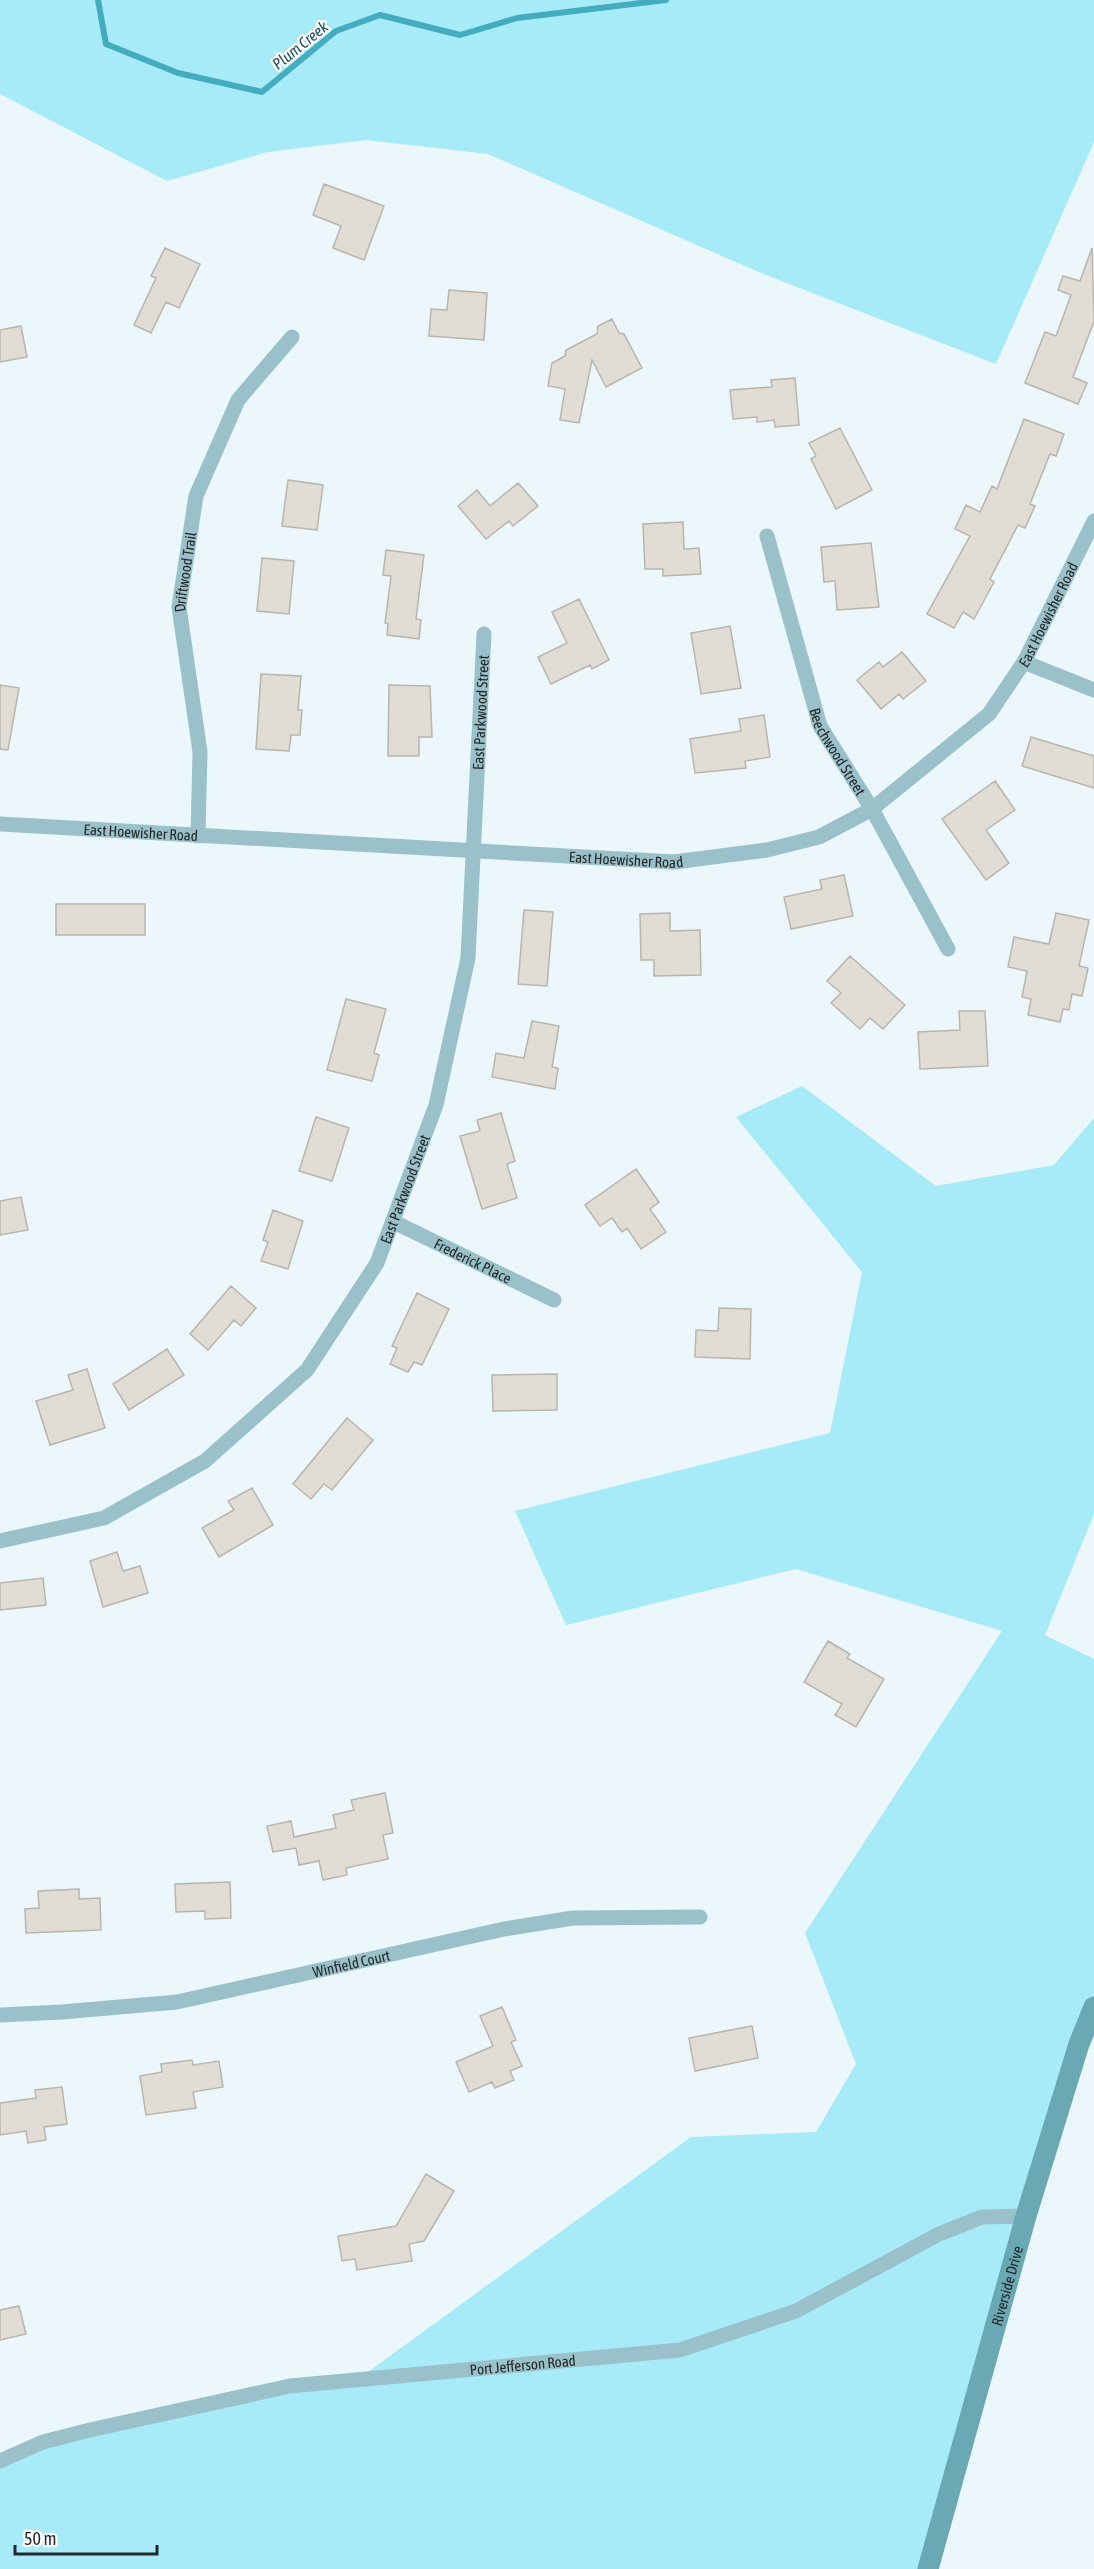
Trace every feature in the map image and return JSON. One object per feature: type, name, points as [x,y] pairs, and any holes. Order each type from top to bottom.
[{"type":"main road","name":"Riverside Drive","points":[[928,2569],[1026,2216],[1079,2044],[1094,2007]]},
{"type":"street","name":"Driftwood Trail","points":[[198,836],[200,752],[179,608],[196,496],[238,400],[292,337]]},
{"type":"street","name":"East Hoewisher Road","points":[[0,824],[475,853],[674,862],[767,850],[819,837],[872,809],[988,714],[1024,662],[1094,521]]},
{"type":"street","name":"Beechwood Street","points":[[767,536],[820,726],[872,809],[948,949]]},
{"type":"street","name":"East Parkwood Street","points":[[0,1541],[104,1518],[205,1461],[307,1370],[377,1263],[436,1105],[468,958],[475,853],[484,634]]},
{"type":"street","points":[[1024,662],[1094,690]]},
{"type":"street","name":"Frederick Place","points":[[394,1222],[554,1300]]},
{"type":"street","name":"Winfield Court","points":[[0,2014],[62,2013],[177,2002],[504,1929],[573,1918],[700,1917]]},
{"type":"street","name":"Port Jefferson Road","points":[[0,2461],[43,2442],[81,2432],[290,2386],[680,2350],[796,2310],[939,2234],[971,2221],[982,2217],[1026,2216]]},
{"type":"shaded area","points":[[0,0],[1094,0],[1094,142],[996,364],[761,273],[488,154],[366,140],[268,152],[167,181],[0,94]]},
{"type":"shaded area","points":[[802,1086],[936,1186],[1054,1165],[1094,1118],[1094,1514],[1045,1635],[1094,1659],[1094,2007],[928,2569],[0,2569],[0,2461],[90,2430],[354,2382],[691,2137],[816,2132],[856,2064],[805,1933],[1002,1631],[796,1569],[566,1625],[515,1511],[830,1433],[862,1272],[736,1117]]},
{"type":"building","points":[[324,184],[384,206],[364,260],[333,248],[341,226],[313,215]]},
{"type":"building","points":[[165,248],[200,264],[179,308],[166,302],[151,333],[134,325],[156,278],[151,276]]},
{"type":"building","points":[[1092,248],[1094,321],[1073,377],[1087,383],[1078,404],[1025,383],[1045,332],[1056,336],[1071,295],[1058,290],[1063,276],[1080,281]]},
{"type":"building","points":[[449,290],[487,293],[484,340],[429,336],[431,309],[447,310]]},
{"type":"building","points":[[612,319],[619,333],[624,334],[642,368],[606,387],[592,360],[579,423],[560,420],[565,389],[548,386],[552,363],[565,356],[566,350],[597,334],[598,326]]},
{"type":"building","points":[[21,326],[27,357],[0,362],[0,330]]},
{"type":"building","points":[[795,378],[799,425],[775,427],[774,420],[757,422],[757,417],[733,419],[730,390],[772,387],[771,380]]},
{"type":"building","points":[[1024,419],[1064,434],[1056,456],[1050,454],[1030,504],[1035,506],[1025,528],[1018,525],[990,579],[994,582],[974,619],[963,612],[954,628],[927,614],[970,536],[955,529],[966,505],[980,512],[992,486],[997,489]]},
{"type":"building","points":[[840,428],[872,490],[836,509],[811,459],[816,456],[809,443]]},
{"type":"building","points":[[288,480],[323,485],[317,530],[282,526]]},
{"type":"building","points":[[518,483],[538,506],[513,526],[509,521],[486,539],[458,506],[477,490],[490,506]]},
{"type":"building","points":[[683,522],[684,549],[699,548],[701,574],[663,576],[663,569],[645,569],[643,524]]},
{"type":"building","points":[[871,543],[879,607],[837,610],[835,581],[824,582],[821,547]]},
{"type":"building","points":[[386,550],[424,555],[416,619],[421,620],[419,639],[387,635],[388,624],[385,623],[391,576],[383,575]]},
{"type":"building","points":[[262,558],[294,561],[289,614],[257,611]]},
{"type":"building","points":[[579,599],[609,660],[592,669],[590,665],[551,684],[538,657],[567,643],[552,612]]},
{"type":"building","points":[[730,626],[741,688],[701,694],[691,633]]},
{"type":"building","points":[[902,652],[926,681],[903,699],[899,694],[881,709],[857,680],[879,662],[883,667]]},
{"type":"building","points":[[261,674],[301,676],[298,710],[302,710],[300,735],[291,735],[289,751],[256,749]]},
{"type":"building","points":[[0,685],[19,688],[8,750],[0,749]]},
{"type":"building","points":[[389,685],[430,686],[432,737],[419,737],[419,756],[388,756]]},
{"type":"building","points":[[764,715],[770,757],[745,761],[746,768],[695,773],[690,739],[741,731],[739,719]]},
{"type":"building","points":[[1031,737],[1094,756],[1094,788],[1022,766]]},
{"type":"building","points":[[995,781],[1015,810],[986,830],[1009,863],[986,880],[942,819]]},
{"type":"building","points":[[844,875],[853,916],[791,929],[784,897],[822,889],[820,880]]},
{"type":"building","points":[[56,904],[145,904],[145,935],[56,935]]},
{"type":"building","points":[[524,910],[553,912],[547,986],[518,984]]},
{"type":"building","points":[[670,913],[670,931],[700,930],[701,975],[654,976],[654,960],[641,960],[640,914]]},
{"type":"building","points":[[1056,913],[1089,920],[1079,966],[1088,968],[1082,996],[1072,994],[1069,1010],[1063,1009],[1060,1022],[1028,1015],[1031,999],[1022,997],[1027,971],[1008,967],[1014,937],[1049,944]]},
{"type":"building","points":[[850,956],[905,1005],[883,1029],[870,1018],[860,1029],[831,1003],[841,993],[827,981]]},
{"type":"building","points":[[346,999],[386,1009],[374,1053],[379,1055],[372,1081],[327,1070]]},
{"type":"building","points":[[959,1011],[985,1011],[988,1066],[920,1069],[918,1032],[960,1030]]},
{"type":"building","points":[[532,1021],[559,1026],[552,1067],[558,1068],[555,1089],[492,1077],[496,1053],[524,1058]]},
{"type":"building","points":[[501,1113],[515,1161],[507,1164],[517,1198],[482,1209],[460,1136],[480,1131],[477,1120]]},
{"type":"building","points":[[316,1117],[349,1128],[332,1181],[299,1171]]},
{"type":"building","points":[[636,1169],[659,1202],[650,1209],[666,1232],[641,1249],[627,1228],[622,1232],[612,1218],[600,1226],[585,1205]]},
{"type":"building","points":[[21,1197],[28,1230],[0,1235],[0,1201]]},
{"type":"building","points":[[273,1210],[303,1221],[288,1269],[261,1261],[268,1242],[263,1240]]},
{"type":"building","points":[[231,1286],[256,1308],[241,1326],[234,1320],[208,1350],[190,1334]]},
{"type":"building","points":[[417,1293],[449,1309],[422,1365],[414,1362],[408,1372],[390,1364],[397,1348],[392,1346]]},
{"type":"building","points":[[719,1308],[751,1309],[750,1359],[695,1357],[696,1330],[718,1331]]},
{"type":"building","points":[[167,1349],[184,1375],[129,1410],[113,1384]]},
{"type":"building","points":[[87,1369],[105,1428],[50,1445],[36,1401],[73,1390],[68,1375]]},
{"type":"building","points":[[557,1374],[557,1410],[493,1411],[492,1375]]},
{"type":"building","points":[[347,1418],[373,1440],[332,1490],[324,1484],[311,1499],[293,1484]]},
{"type":"building","points":[[252,1488],[273,1525],[219,1557],[202,1528],[234,1510],[228,1501]]},
{"type":"building","points":[[117,1552],[123,1571],[140,1566],[148,1593],[103,1607],[90,1561]]},
{"type":"building","points":[[43,1578],[46,1605],[0,1610],[0,1583]]},
{"type":"building","points":[[828,1641],[850,1654],[847,1658],[884,1679],[856,1727],[835,1715],[842,1704],[804,1682]]},
{"type":"building","points":[[385,1793],[393,1833],[383,1835],[388,1859],[346,1868],[347,1875],[323,1880],[319,1861],[299,1865],[296,1848],[273,1852],[267,1826],[291,1821],[294,1837],[336,1828],[333,1815],[354,1810],[351,1800]]},
{"type":"building","points":[[230,1882],[231,1918],[205,1919],[205,1911],[176,1912],[175,1884]]},
{"type":"building","points":[[79,1889],[79,1899],[100,1898],[101,1930],[26,1933],[25,1909],[39,1908],[38,1891]]},
{"type":"building","points":[[502,2007],[516,2040],[511,2042],[522,2066],[510,2071],[514,2080],[495,2088],[492,2082],[469,2092],[456,2062],[493,2046],[480,2016]]},
{"type":"building","points":[[752,2026],[758,2058],[695,2071],[689,2038]]},
{"type":"building","points":[[192,2060],[193,2065],[219,2061],[223,2087],[193,2092],[196,2108],[146,2115],[140,2076],[162,2072],[161,2064]]},
{"type":"building","points":[[62,2087],[67,2124],[44,2127],[46,2140],[28,2143],[26,2131],[0,2135],[0,2103],[36,2098],[35,2090]]},
{"type":"building","points":[[426,2174],[454,2191],[424,2241],[409,2244],[412,2261],[357,2270],[355,2259],[342,2261],[338,2236],[396,2226]]},
{"type":"building","points":[[19,2306],[26,2334],[0,2340],[0,2310]]},
{"type":"waterway","name":"Plum Creek","points":[[98,0],[106,44],[178,73],[262,92],[336,31],[380,15],[460,35],[517,18],[666,0]]}]
